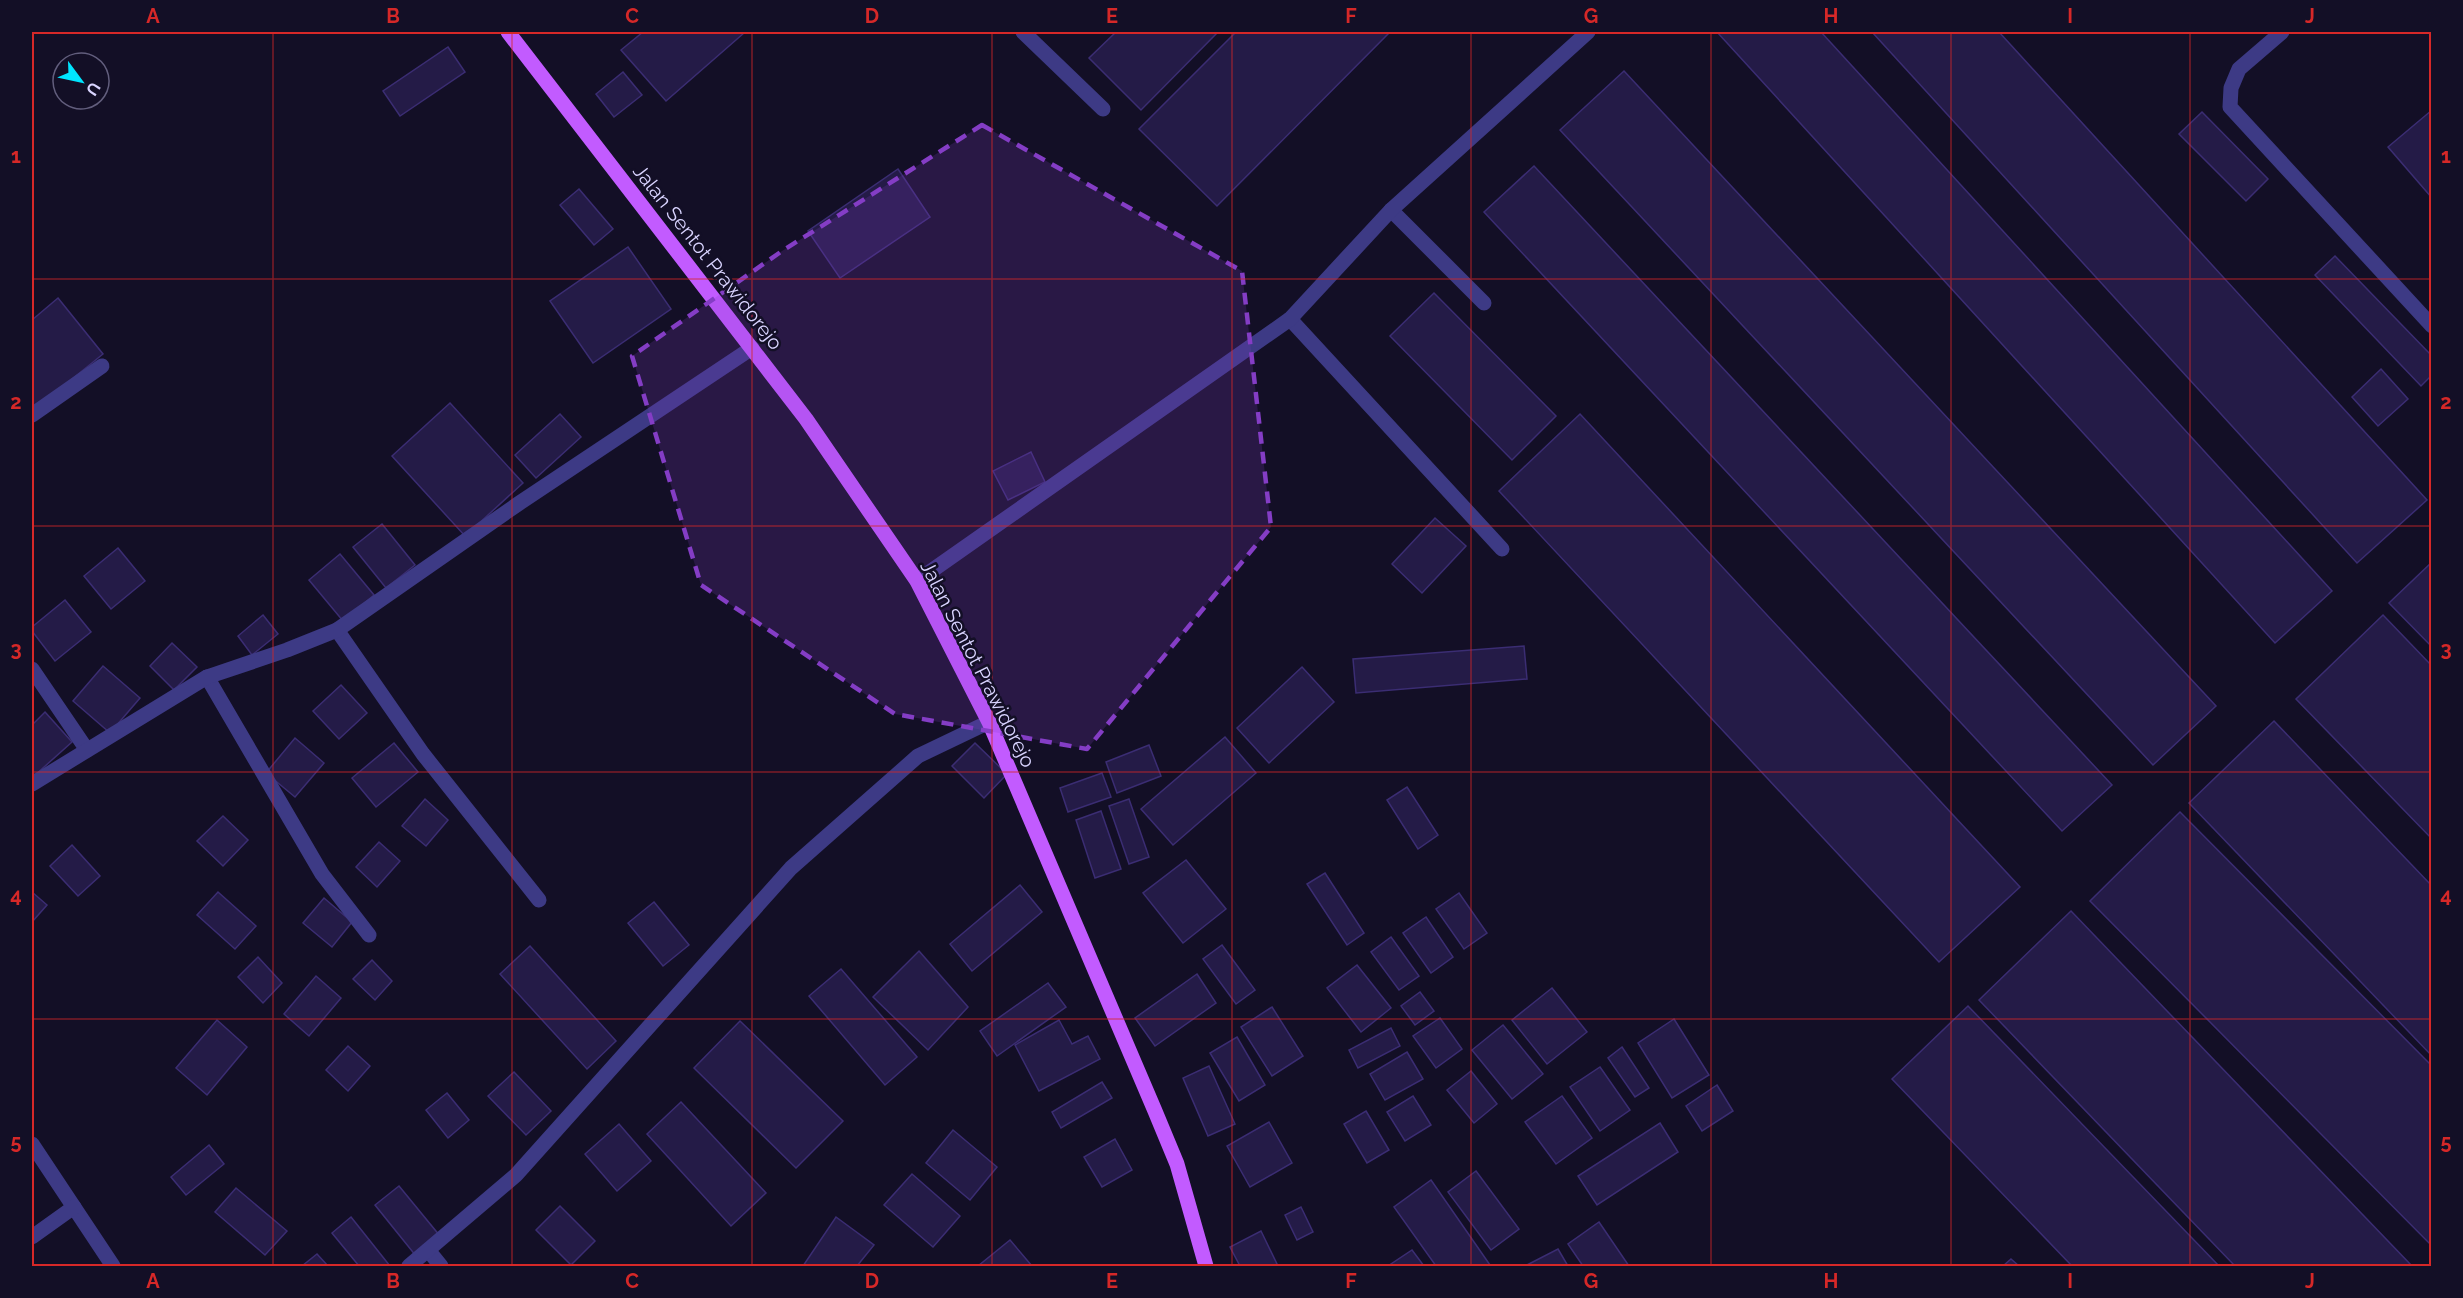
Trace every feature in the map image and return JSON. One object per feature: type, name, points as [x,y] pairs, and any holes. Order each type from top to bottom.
[{"type":"main road","name":"Jalan Sentot Prawidorejo","points":[[508,32],[806,419],[917,581],[988,722],[1177,1164],[1206,1266]]},
{"type":"street","points":[[1023,32],[1103,109]]},
{"type":"street","points":[[917,581],[1290,319],[1391,210],[1588,32]]},
{"type":"street","points":[[2282,32],[2239,69],[2231,88],[2230,107],[2432,326]]},
{"type":"street","points":[[1391,210],[1484,303]]},
{"type":"street","points":[[1290,319],[1502,549]]},
{"type":"street","points":[[32,784],[207,677],[287,650],[337,630],[518,504],[752,348]]},
{"type":"street","points":[[32,415],[102,366]]},
{"type":"street","points":[[337,630],[423,754],[538,900]]},
{"type":"street","points":[[32,669],[87,750]]},
{"type":"street","points":[[207,677],[322,874],[369,935]]},
{"type":"street","points":[[409,1266],[516,1175],[791,868],[918,756],[988,722]]},
{"type":"street","points":[[32,1144],[113,1266]]},
{"type":"street","points":[[32,1237],[74,1207]]},
{"type":"street","points":[[428,1250],[441,1266]]},
{"type":"highlighted area","points":[[982,125],[1242,271],[1271,527],[1087,749],[895,714],[701,585],[632,356],[782,251]]},
{"type":"building","points":[[643,32],[744,33],[666,101],[621,50]]},
{"type":"building","points":[[1116,32],[1218,32],[1141,110],[1089,58]]},
{"type":"building","points":[[1236,32],[1390,32],[1217,206],[1139,129]]},
{"type":"building","points":[[1717,32],[1821,32],[2332,591],[2275,643]]},
{"type":"building","points":[[1872,32],[1999,32],[2427,500],[2357,563]]},
{"type":"building","points":[[448,47],[465,72],[400,116],[383,91]]},
{"type":"building","points":[[1624,71],[2216,706],[2153,765],[1560,130]]},
{"type":"building","points":[[623,72],[642,95],[614,117],[596,94]]},
{"type":"building","points":[[2432,110],[2432,198],[2388,147]]},
{"type":"building","points":[[2202,112],[2268,179],[2246,201],[2179,134]]},
{"type":"building","points":[[1534,166],[2112,785],[2062,831],[1484,212]]},
{"type":"building","points":[[898,169],[930,217],[840,278],[808,231]]},
{"type":"building","points":[[579,189],[613,229],[594,245],[560,205]]},
{"type":"building","points":[[628,247],[671,309],[593,363],[550,301]]},
{"type":"building","points":[[2335,256],[2432,356],[2432,375],[2421,386],[2315,275]]},
{"type":"building","points":[[1434,293],[1556,416],[1512,460],[1390,336]]},
{"type":"building","points":[[58,298],[103,354],[35,409],[32,404],[32,320]]},
{"type":"building","points":[[2381,369],[2408,399],[2378,426],[2352,397]]},
{"type":"building","points":[[450,403],[523,483],[465,536],[392,456]]},
{"type":"building","points":[[560,414],[581,437],[536,478],[515,455]]},
{"type":"building","points":[[1580,414],[2020,887],[1939,962],[1499,491]]},
{"type":"building","points":[[1031,452],[1045,482],[1008,500],[993,471]]},
{"type":"building","points":[[1435,518],[1466,546],[1422,593],[1392,564]]},
{"type":"building","points":[[382,524],[415,565],[386,588],[353,547]]},
{"type":"building","points":[[118,548],[145,581],[111,609],[84,576]]},
{"type":"building","points":[[340,554],[374,595],[343,621],[309,580]]},
{"type":"building","points":[[2432,562],[2432,647],[2389,603]]},
{"type":"building","points":[[65,600],[91,632],[55,661],[32,631],[32,627]]},
{"type":"building","points":[[263,615],[278,634],[252,655],[238,636]]},
{"type":"building","points":[[2383,615],[2432,666],[2432,839],[2296,699]]},
{"type":"building","points":[[172,643],[197,667],[174,690],[150,666]]},
{"type":"building","points":[[1524,646],[1527,679],[1356,693],[1353,659]]},
{"type":"building","points":[[103,666],[140,698],[110,733],[73,701]]},
{"type":"building","points":[[1302,667],[1334,702],[1269,763],[1237,728]]},
{"type":"building","points":[[341,685],[367,713],[339,739],[313,711]]},
{"type":"building","points":[[45,712],[72,742],[34,776],[32,773],[32,725]]},
{"type":"building","points":[[2274,721],[2432,886],[2432,1056],[2189,803]]},
{"type":"building","points":[[1225,737],[1256,773],[1173,845],[1141,809]]},
{"type":"building","points":[[295,738],[324,763],[295,797],[266,773]]},
{"type":"building","points":[[394,743],[418,772],[376,807],[352,778]]},
{"type":"building","points":[[975,743],[1007,774],[984,798],[952,766]]},
{"type":"building","points":[[1149,745],[1161,776],[1117,793],[1106,762]]},
{"type":"building","points":[[1102,773],[1111,797],[1068,812],[1060,788]]},
{"type":"building","points":[[1407,787],[1438,835],[1418,849],[1387,800]]},
{"type":"building","points":[[425,799],[448,820],[426,846],[402,826]]},
{"type":"building","points":[[1129,799],[1149,857],[1129,864],[1109,806]]},
{"type":"building","points":[[1101,811],[1121,869],[1095,878],[1076,820]]},
{"type":"building","points":[[2180,812],[2432,1066],[2432,1246],[2090,901]]},
{"type":"building","points":[[223,816],[248,840],[223,866],[197,841]]},
{"type":"building","points":[[379,842],[400,861],[377,887],[356,867]]},
{"type":"building","points":[[72,845],[100,876],[78,896],[50,866]]},
{"type":"building","points":[[1186,860],[1226,909],[1183,943],[1143,893]]},
{"type":"building","points":[[1325,873],[1364,933],[1347,945],[1307,884]]},
{"type":"building","points":[[1020,885],[1042,912],[972,971],[950,944]]},
{"type":"building","points":[[32,892],[47,905],[32,922]]},
{"type":"building","points":[[218,892],[256,926],[235,949],[197,915]]},
{"type":"building","points":[[1459,893],[1487,933],[1464,949],[1436,909]]},
{"type":"building","points":[[324,898],[352,922],[332,947],[303,923]]},
{"type":"building","points":[[654,902],[689,945],[663,966],[628,923]]},
{"type":"building","points":[[2071,911],[2412,1266],[2235,1266],[1979,1000]]},
{"type":"building","points":[[1426,917],[1453,957],[1431,973],[1403,933]]},
{"type":"building","points":[[1391,937],[1419,976],[1399,990],[1371,952]]},
{"type":"building","points":[[1222,945],[1255,990],[1236,1004],[1203,959]]},
{"type":"building","points":[[530,946],[616,1041],[587,1069],[500,974]]},
{"type":"building","points":[[919,951],[968,1007],[928,1050],[873,997]]},
{"type":"building","points":[[258,957],[282,983],[263,1003],[238,977]]},
{"type":"building","points":[[372,960],[392,981],[375,1000],[353,979]]},
{"type":"building","points":[[1357,965],[1391,1008],[1361,1032],[1327,988]]},
{"type":"building","points":[[841,969],[917,1057],[885,1085],[809,996]]},
{"type":"building","points":[[1197,974],[1216,1003],[1155,1046],[1135,1018]]},
{"type":"building","points":[[316,976],[341,998],[309,1036],[284,1014]]},
{"type":"building","points":[[1048,983],[1066,1007],[997,1056],[980,1031]]},
{"type":"building","points":[[1552,988],[1587,1032],[1547,1064],[1512,1020]]},
{"type":"building","points":[[1420,992],[1434,1011],[1415,1025],[1401,1006]]},
{"type":"building","points":[[1968,1006],[2219,1266],[2072,1266],[1892,1079]]},
{"type":"building","points":[[1272,1007],[1303,1056],[1272,1076],[1241,1027]]},
{"type":"building","points":[[1440,1018],[1462,1049],[1436,1068],[1413,1036]]},
{"type":"building","points":[[1674,1019],[1709,1075],[1672,1098],[1638,1043]]},
{"type":"building","points":[[217,1020],[247,1047],[207,1095],[176,1068]]},
{"type":"building","points":[[1059,1020],[1072,1044],[1088,1036],[1100,1059],[1039,1091],[1015,1045]]},
{"type":"building","points":[[740,1021],[843,1121],[796,1168],[694,1068]]},
{"type":"building","points":[[1503,1025],[1543,1074],[1512,1099],[1472,1050]]},
{"type":"building","points":[[1391,1028],[1400,1046],[1358,1068],[1349,1050]]},
{"type":"building","points":[[1237,1037],[1265,1085],[1239,1101],[1210,1053]]},
{"type":"building","points":[[348,1046],[370,1066],[348,1091],[326,1070]]},
{"type":"building","points":[[1622,1047],[1649,1088],[1635,1097],[1608,1058]]},
{"type":"building","points":[[1407,1052],[1423,1079],[1385,1100],[1370,1074]]},
{"type":"building","points":[[1209,1066],[1235,1124],[1208,1136],[1183,1078]]},
{"type":"building","points":[[1600,1067],[1630,1110],[1600,1131],[1570,1087]]},
{"type":"building","points":[[1471,1071],[1497,1104],[1474,1123],[1447,1090]]},
{"type":"building","points":[[514,1072],[551,1111],[526,1135],[488,1096]]},
{"type":"building","points":[[1102,1082],[1112,1098],[1061,1128],[1052,1112]]},
{"type":"building","points":[[1717,1085],[1733,1111],[1702,1131],[1686,1106]]},
{"type":"building","points":[[447,1093],[469,1120],[448,1138],[426,1110]]},
{"type":"building","points":[[1413,1096],[1431,1125],[1405,1141],[1387,1112]]},
{"type":"building","points":[[1562,1096],[1592,1138],[1556,1164],[1525,1122]]},
{"type":"building","points":[[681,1102],[766,1193],[731,1226],[647,1134]]},
{"type":"building","points":[[1366,1111],[1389,1150],[1367,1163],[1344,1124]]},
{"type":"building","points":[[1269,1122],[1292,1163],[1250,1187],[1227,1146]]},
{"type":"building","points":[[1660,1123],[1678,1152],[1597,1205],[1578,1176]]},
{"type":"building","points":[[619,1124],[651,1161],[617,1191],[585,1154]]},
{"type":"building","points":[[953,1130],[997,1167],[970,1200],[926,1163]]},
{"type":"building","points":[[1115,1139],[1132,1170],[1102,1187],[1084,1157]]},
{"type":"building","points":[[209,1145],[224,1164],[186,1195],[171,1177]]},
{"type":"building","points":[[1476,1171],[1519,1229],[1491,1250],[1448,1192]]},
{"type":"building","points":[[912,1174],[960,1216],[933,1247],[884,1205]]},
{"type":"building","points":[[1431,1180],[1490,1265],[1436,1266],[1394,1207]]},
{"type":"building","points":[[399,1186],[440,1236],[416,1256],[375,1205]]},
{"type":"building","points":[[236,1188],[287,1231],[265,1255],[215,1212]]},
{"type":"building","points":[[560,1206],[595,1241],[571,1265],[536,1230]]},
{"type":"building","points":[[1301,1207],[1313,1232],[1297,1240],[1285,1215]]},
{"type":"building","points":[[351,1217],[390,1266],[359,1266],[332,1233]]},
{"type":"building","points":[[836,1217],[874,1245],[857,1266],[803,1266]]},
{"type":"building","points":[[1599,1222],[1629,1266],[1583,1266],[1568,1244]]},
{"type":"building","points":[[1261,1231],[1277,1264],[1240,1266],[1230,1247]]},
{"type":"building","points":[[1010,1240],[1032,1266],[978,1266]]},
{"type":"building","points":[[1558,1249],[1568,1266],[1525,1266]]},
{"type":"building","points":[[1412,1250],[1424,1266],[1388,1266]]},
{"type":"building","points":[[317,1254],[328,1266],[302,1266]]},
{"type":"building","points":[[2011,1259],[2019,1266],[2003,1266]]}]
